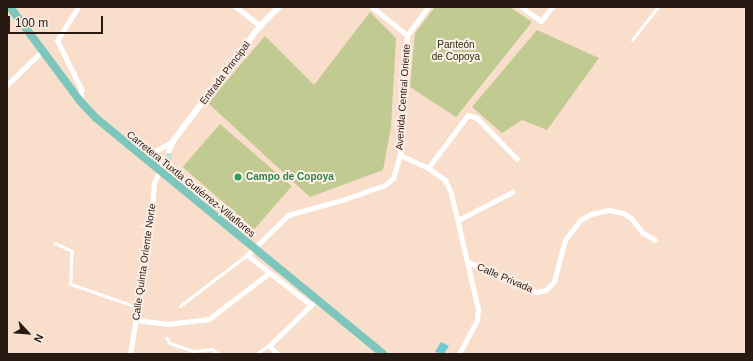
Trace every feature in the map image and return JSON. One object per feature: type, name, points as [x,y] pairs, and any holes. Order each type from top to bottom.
[{"type":"main road","name":"Carretera Tuxtla Gutiérrez-Villaflores","points":[[10,7],[80,101],[146,160],[255,249],[314,302],[383,354]]},
{"type":"main road","points":[[168,156],[168,168],[173,181]]},
{"type":"street","points":[[78,7],[57,40],[81,89],[80,101]]},
{"type":"street","points":[[236,7],[260,26]]},
{"type":"street","name":"Entrada Principal","points":[[173,141],[260,26],[279,7]]},
{"type":"street","points":[[372,7],[407,35]]},
{"type":"street","name":"Avenida Central Oriente","points":[[247,255],[288,216],[385,185],[393,178],[400,155],[407,35],[428,7]]},
{"type":"street","points":[[521,7],[541,21],[552,7]]},
{"type":"street","points":[[7,85],[43,50]]},
{"type":"street","points":[[428,168],[451,134],[468,115],[477,118],[517,159]]},
{"type":"street","points":[[158,169],[168,156],[173,141]]},
{"type":"street","points":[[146,160],[154,152],[173,141]]},
{"type":"street","points":[[400,155],[428,168],[445,180],[458,220],[468,262]]},
{"type":"street","name":"Calle Quinta Oriente Norte","points":[[130,354],[150,233],[154,183],[158,169]]},
{"type":"street","points":[[458,220],[512,192]]},
{"type":"street","name":"Calle Privada","points":[[468,262],[536,292],[546,290],[554,281],[565,240],[580,220],[591,214],[609,210],[623,213],[631,218],[642,232],[655,240]]},
{"type":"street","points":[[247,255],[269,273],[314,302],[269,346],[278,354]]},
{"type":"street","name":"Calle Privada","points":[[459,354],[477,320],[478,309],[468,262]]},
{"type":"street","points":[[136,320],[167,324],[209,319],[269,273]]},
{"type":"lane","points":[[632,40],[658,7]]},
{"type":"lane","points":[[55,243],[72,251],[71,284],[137,307]]},
{"type":"lane","points":[[180,306],[247,255]]},
{"type":"lane","points":[[167,338],[170,343],[193,350],[212,349],[219,354]]},
{"type":"lane","points":[[256,354],[269,346]]},
{"type":"green space","name":"Panteón de Copoya","points":[[435,7],[510,7],[532,22],[456,117],[410,87],[415,33]]},
{"type":"green space","points":[[370,12],[396,38],[391,127],[383,170],[310,197],[208,103],[265,36],[314,85]]},
{"type":"green space","points":[[537,30],[599,58],[547,130],[522,120],[502,133],[472,107]]},
{"type":"green space","name":"Campo de Copoya","points":[[220,124],[292,186],[254,229],[183,167]]},
{"type":"water","points":[[441,342],[449,346],[444,354],[435,352]]},
{"type":"place","name":"Campo de Copoya","points":[[238,177]]}]
